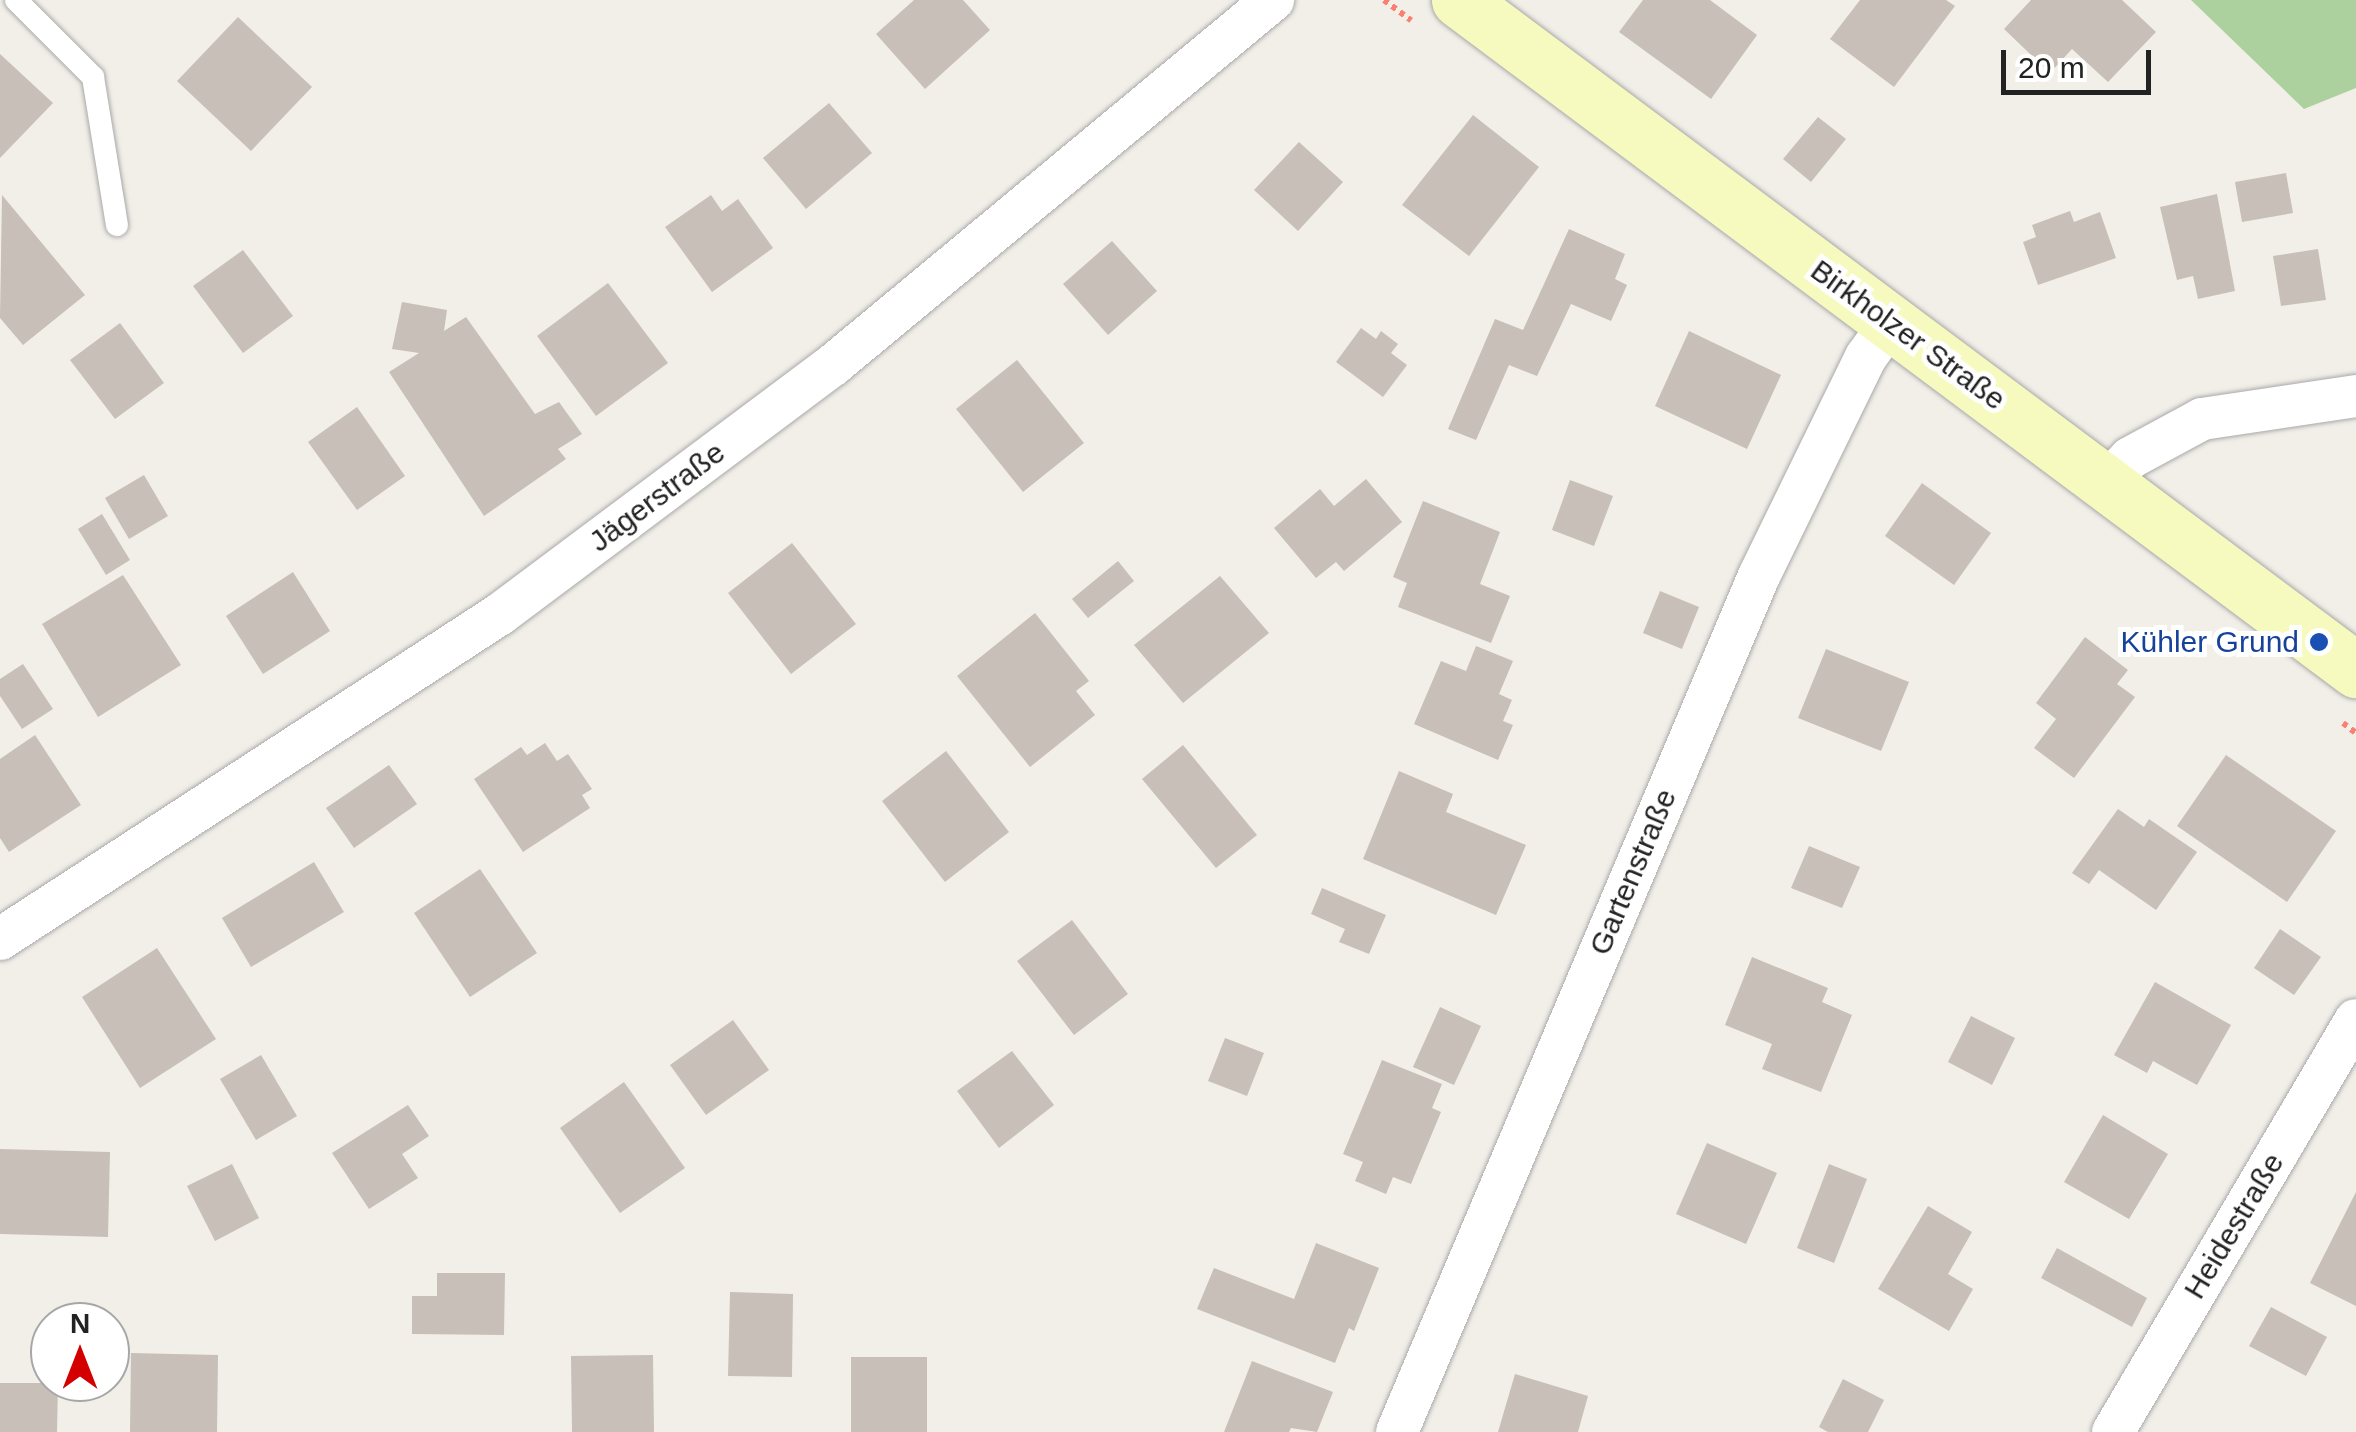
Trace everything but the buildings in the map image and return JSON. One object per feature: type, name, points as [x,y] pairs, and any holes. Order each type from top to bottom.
[{"type":"street","name":"Jägerstraße","points":[[0,939],[500,614],[834,364],[1273,0]]},
{"type":"street","name":"Birkholzer Straße","points":[[1460,0],[2356,670]]},
{"type":"street","name":"Gartenstraße","points":[[1397,1432],[1760,576],[1866,357],[1891,322]]},
{"type":"street","points":[[2107,482],[2130,458],[2202,420],[2356,396]]},
{"type":"street","name":"Heidestraße","points":[[2113,1432],[2356,1020]]},
{"type":"lane","points":[[16,0],[92,77],[117,225]]},
{"type":"green space","points":[[2191,0],[2356,0],[2356,88],[2304,109]]},
{"type":"place","name":"Kühler Grund","points":[[2319,642]]}]
